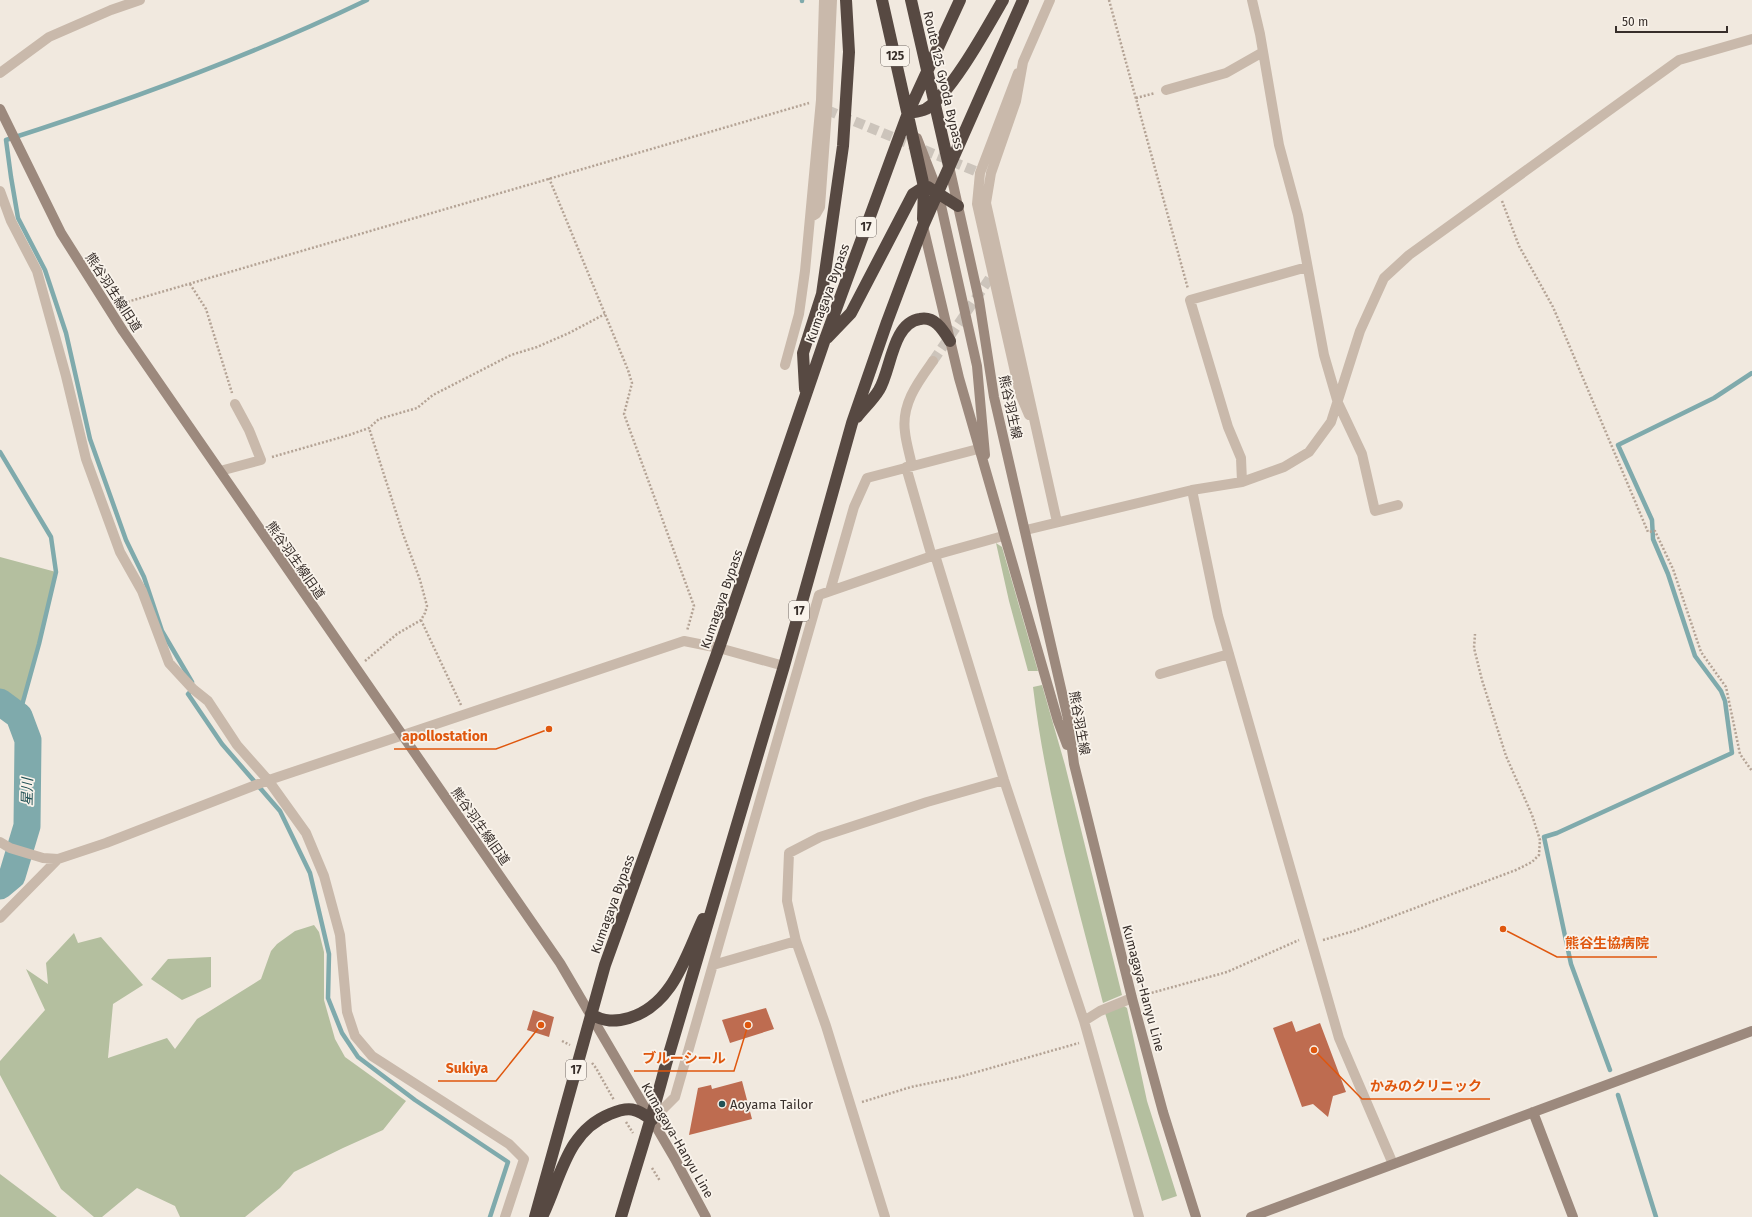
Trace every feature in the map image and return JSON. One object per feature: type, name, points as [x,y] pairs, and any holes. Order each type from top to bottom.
[{"type":"highway","points":[[805,396],[803,353],[822,294],[843,146],[849,52],[846,0]]},
{"type":"highway","name":"125","points":[[882,0],[924,187],[923,226]]},
{"type":"highway","name":"Route 125 Gyoda Bypass","points":[[911,0],[949,166]]},
{"type":"highway","name":"Kumagaya Bypass","points":[[536,1217],[605,965],[719,648],[824,342],[908,113],[960,0]]},
{"type":"highway","points":[[908,113],[926,108],[935,101],[950,83],[975,46],[1003,0]]},
{"type":"highway","name":"17","points":[[621,1217],[652,1120],[666,1064],[784,666],[852,423],[887,322],[923,226],[1022,0]]},
{"type":"highway","points":[[824,342],[851,313],[913,194],[924,187],[928,187],[958,206]]},
{"type":"highway","points":[[852,423],[879,390],[900,333],[909,324],[918,319],[926,318],[943,328],[950,341]]},
{"type":"highway","points":[[591,1014],[599,1019],[607,1021],[623,1020],[646,1011],[668,991],[676,978],[719,885]]},
{"type":"highway","points":[[542,1217],[570,1149],[584,1129],[595,1121],[626,1108],[638,1110],[652,1120]]},
{"type":"main road","name":"熊谷羽生線旧道","points":[[0,111],[10,128],[61,233],[108,308],[356,670],[531,919],[591,1014]]},
{"type":"main road","points":[[908,113],[938,192],[977,366],[987,479]]},
{"type":"main road","name":"熊谷羽生線","points":[[949,166],[979,300],[994,397],[1026,530],[1068,719],[1074,764]]},
{"type":"main road","name":"熊谷羽生線","points":[[923,226],[950,341],[978,449],[1058,721],[1074,764]]},
{"type":"main road","name":"Kumagaya-Hanyu Line","points":[[1074,764],[1132,998],[1163,1112],[1196,1217]]},
{"type":"main road","name":"Kumagaya-Hanyu Line","points":[[591,1014],[706,1217]]},
{"type":"main road","points":[[1250,1217],[1752,1031]]},
{"type":"main road","points":[[1533,1112],[1573,1217]]},
{"type":"street","points":[[0,72],[49,37],[112,10],[140,0]]},
{"type":"street","points":[[784,366],[798,314],[811,217],[821,100],[824,0]]},
{"type":"street","points":[[811,217],[816,214],[820,207],[827,110],[832,0]]},
{"type":"street","points":[[1050,0],[1012,84],[980,173],[977,204],[1020,394],[1038,433],[1057,522]]},
{"type":"street","points":[[1252,0],[1263,52],[1279,145],[1298,215],[1324,355],[1338,403],[1362,454],[1375,511],[1398,505]]},
{"type":"street","points":[[1026,530],[1192,490],[1242,482],[1284,467],[1309,452],[1331,422],[1360,331],[1384,278],[1409,255],[1679,60],[1752,38]]},
{"type":"street","points":[[1166,90],[1226,73],[1263,52]]},
{"type":"street","points":[[0,191],[11,222],[37,270],[66,376],[86,460],[120,552],[142,591],[169,663],[193,690],[208,701],[237,745],[306,832],[324,876],[340,935],[347,1012],[355,1036],[372,1056],[508,1144],[524,1159],[506,1217]]},
{"type":"street","points":[[1242,482],[1241,458],[1228,427],[1190,300],[1307,267]]},
{"type":"street","points":[[933,361],[914,387],[905,410],[904,431],[909,466],[933,556],[1004,780],[1090,1040],[1139,1217]]},
{"type":"street","points":[[220,471],[262,460],[249,430],[235,404]]},
{"type":"street","points":[[830,591],[854,507],[867,478],[978,449]]},
{"type":"street","points":[[1192,490],[1218,616],[1312,939],[1339,1038],[1393,1164]]},
{"type":"street","points":[[652,1120],[675,1097],[819,595],[933,556],[1003,536]]},
{"type":"street","points":[[0,842],[10,848],[43,858],[58,859],[106,843],[267,781],[684,641],[719,648],[784,666]]},
{"type":"street","points":[[1160,674],[1230,654]]},
{"type":"street","points":[[886,1217],[877,1192],[852,1106],[796,941],[787,901],[789,852],[820,837],[920,804],[1004,780]]},
{"type":"street","points":[[0,918],[58,859]]},
{"type":"street","points":[[713,965],[796,941]]},
{"type":"street","points":[[1084,1021],[1100,1011],[1132,998]]},
{"type":"path","points":[[1109,0],[1190,300]]},
{"type":"path","points":[[1136,98],[1166,90]]},
{"type":"path","points":[[108,308],[549,178],[821,100]]},
{"type":"path","points":[[549,178],[628,370],[632,384],[624,414],[626,424],[694,606],[684,641]]},
{"type":"path","points":[[1498,192],[1520,246],[1553,307],[1610,446],[1648,532],[1655,531],[1673,569],[1701,652],[1726,687],[1740,754],[1752,771]]},
{"type":"path","points":[[190,284],[206,309],[235,404]]},
{"type":"path","points":[[262,460],[349,435],[369,428],[379,419],[417,408],[433,395],[504,359],[569,333],[605,314]]},
{"type":"path","points":[[356,670],[376,650],[397,634],[421,620],[427,606],[420,580],[403,534],[369,428]]},
{"type":"path","points":[[421,620],[465,714]]},
{"type":"path","points":[[1132,998],[1227,972],[1312,939],[1354,931],[1516,870],[1532,862],[1539,855],[1540,840],[1532,815],[1506,756],[1482,680],[1474,648],[1475,634]]},
{"type":"path","points":[[852,1106],[911,1087],[959,1077],[1090,1040]]},
{"type":"path","points":[[562,1041],[572,1047]]},
{"type":"path","points":[[591,1063],[596,1068],[615,1102]]},
{"type":"path","points":[[624,1118],[633,1134]]},
{"type":"path","points":[[652,1168],[660,1181]]},
{"type":"green space","points":[[996,543],[1002,547],[1038,671],[1028,671],[1009,601]]},
{"type":"green space","points":[[0,557],[56,572],[19,716],[0,702]]},
{"type":"green space","points":[[1042,685],[1065,765],[1122,995],[1103,1003],[1072,886],[1046,767],[1033,687]]},
{"type":"green space","points":[[314,925],[319,932],[324,952],[324,1000],[335,1039],[345,1057],[406,1101],[383,1130],[294,1172],[280,1188],[245,1217],[180,1217],[175,1206],[137,1188],[102,1217],[94,1217],[61,1189],[0,1075],[0,1061],[45,1010],[26,969],[48,984],[46,963],[74,933],[78,943],[101,937],[143,985],[113,1004],[108,1058],[167,1038],[175,1049],[197,1019],[261,979],[271,951],[277,944],[295,931]]},
{"type":"green space","points":[[211,957],[211,987],[182,1000],[151,979],[168,959]]},
{"type":"green space","points":[[1124,1006],[1127,1008],[1147,1101],[1177,1196],[1162,1201],[1105,1013]]},
{"type":"green space","points":[[0,1174],[57,1217],[0,1217]]},
{"type":"building","points":[[766,1008],[774,1029],[730,1043],[722,1020]]},
{"type":"building","points":[[533,1010],[554,1017],[549,1037],[527,1030]]},
{"type":"building","points":[[1292,1021],[1296,1032],[1320,1023],[1346,1092],[1333,1096],[1328,1117],[1313,1104],[1302,1107],[1273,1028]]},
{"type":"building","points":[[742,1081],[752,1119],[689,1135],[698,1088],[711,1085],[712,1089]]},
{"type":"waterway","points":[[192,682],[162,631],[144,577],[126,540],[90,439],[66,333],[45,270],[18,218],[6,140],[98,110],[234,59],[367,0]]},
{"type":"waterway","points":[[1610,1070],[1571,964],[1544,837],[1557,833],[1732,753],[1725,701],[1721,691],[1695,656],[1668,574],[1653,539],[1652,520],[1618,445],[1714,398],[1752,373]]},
{"type":"waterway","points":[[0,452],[51,537],[56,572],[39,644],[19,716]]},
{"type":"waterway","points":[[193,689],[188,694],[222,744],[280,811],[310,873],[329,954],[328,998],[342,1033],[358,1057],[415,1100],[508,1162],[490,1217]]},
{"type":"waterway","name":"星川","points":[[0,702],[19,716],[28,740],[27,826],[12,876],[0,886]]},
{"type":"waterway","points":[[1618,1095],[1656,1217]]},
{"type":"tunnel","points":[[827,110],[980,173]]},
{"type":"tunnel","points":[[933,361],[992,275]]},
{"type":"place","name":"apollostation","points":[[549,729]]},
{"type":"place","name":"熊谷生協病院","points":[[1503,929]]},
{"type":"place","name":"Sukiya","points":[[541,1025]]},
{"type":"place","name":"ブルーシール","points":[[748,1025]]},
{"type":"place","name":"かみのクリニック","points":[[1314,1050]]},
{"type":"place","name":"Aoyama Tailor","points":[[722,1104]]}]
